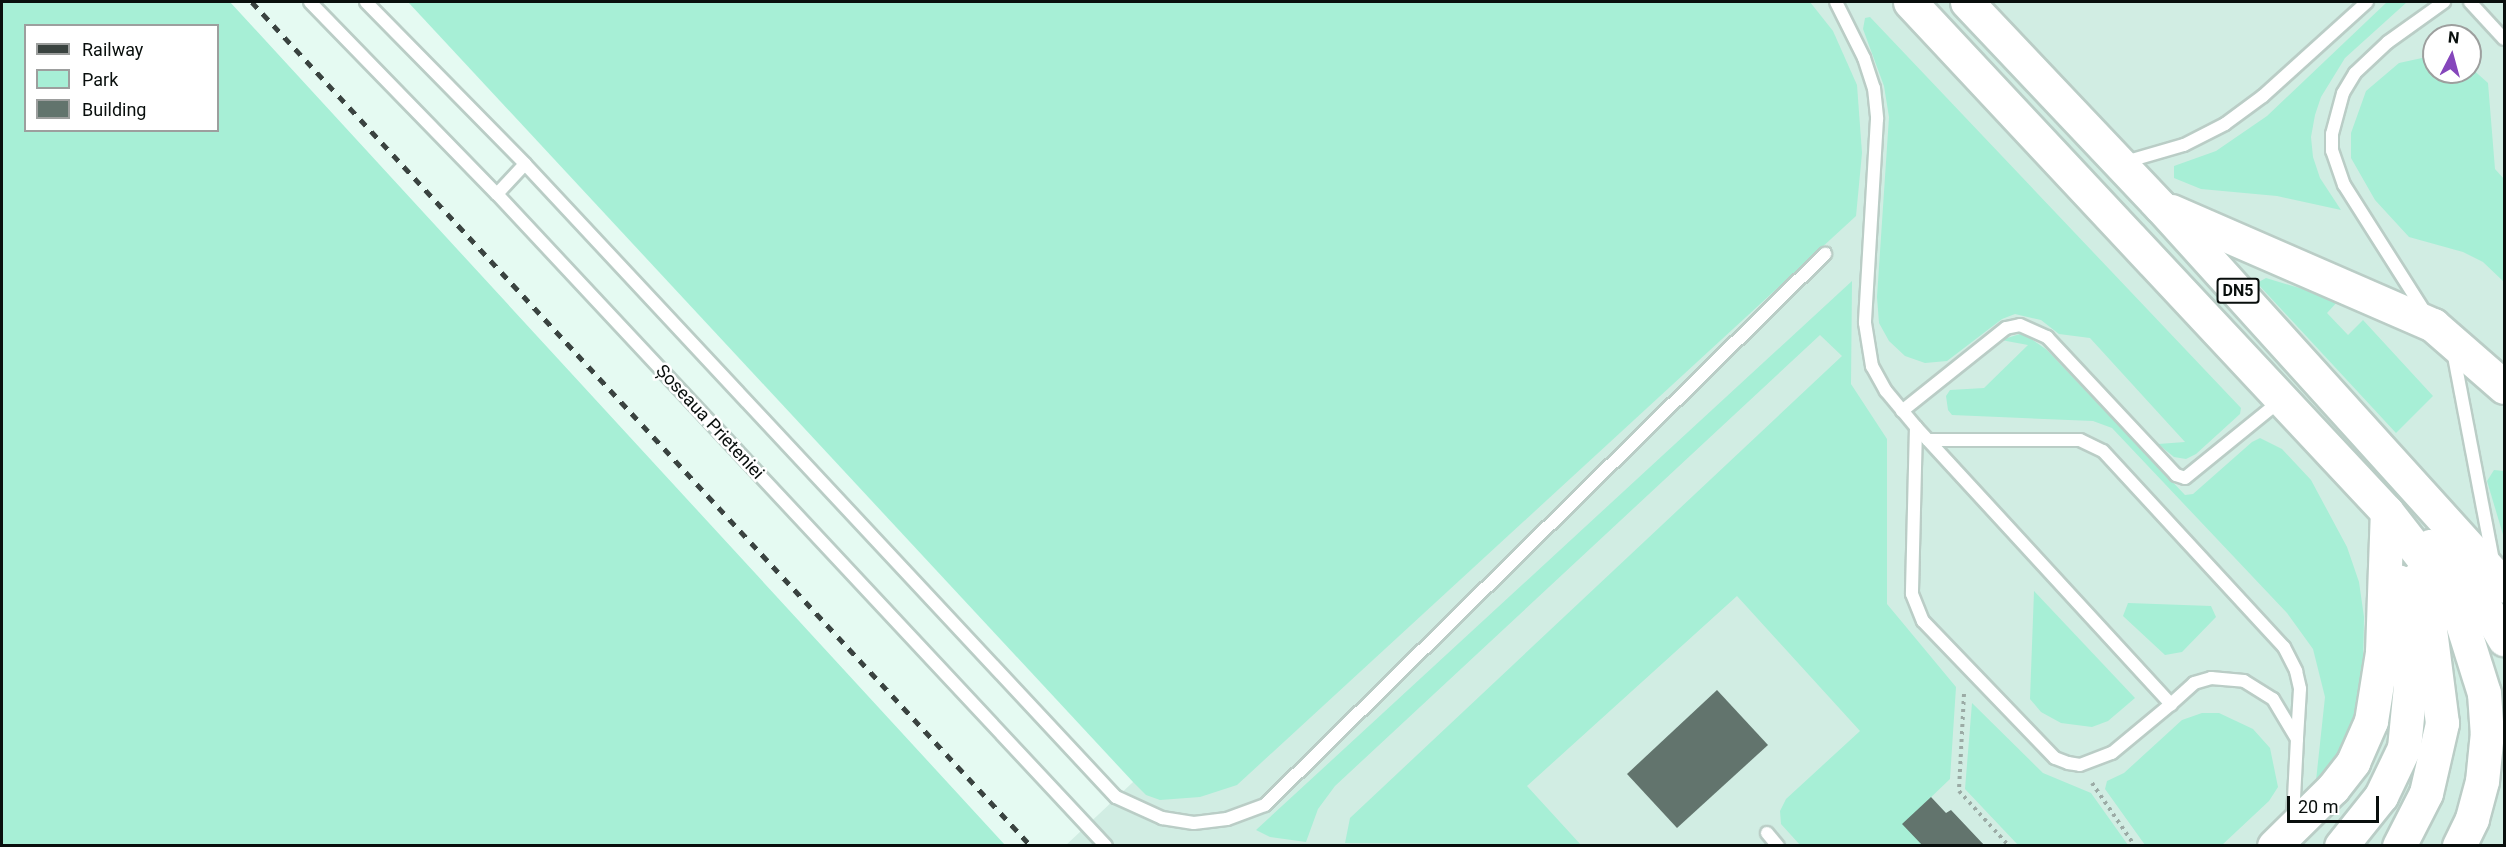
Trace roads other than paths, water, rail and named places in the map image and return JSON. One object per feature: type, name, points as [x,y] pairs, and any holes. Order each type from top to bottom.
[{"type":"highway","name":"DN5","points":[[1910,2],[2387,512],[2436,575],[2460,617],[2484,693],[2487,732],[2482,781],[2472,819],[2459,846]]},
{"type":"highway","name":"DN5","points":[[1967,2],[2162,207],[2500,580]]},
{"type":"highway","name":"DN5","points":[[2162,207],[2442,333],[2505,387]]},
{"type":"highway","name":"DN5","points":[[2387,512],[2454,565],[2505,639]]},
{"type":"highway","name":"DN5","points":[[2387,512],[2430,629],[2442,723],[2426,793],[2399,846]]},
{"type":"highway","points":[[2284,837],[2353,762],[2371,721],[2382,652],[2387,512]]},
{"type":"highway","points":[[2341,846],[2381,796],[2404,748],[2408,720],[2407,637],[2387,512]]},
{"type":"lane","name":"Șoseaua Prieteniei","points":[[310,2],[497,194],[1106,846]]},
{"type":"lane","points":[[366,2],[525,164],[1116,797],[1162,818],[1194,823],[1227,819],[1265,805],[1825,254]]},
{"type":"lane","points":[[374,2],[381,18]]},
{"type":"lane","points":[[1836,2],[1864,58],[1874,88],[1877,119],[1866,301],[1868,348],[1872,366],[1902,411],[1916,427],[2171,704]]},
{"type":"lane","points":[[1893,2],[1940,34]]},
{"type":"lane","points":[[2118,163],[2184,145],[2225,124],[2263,96],[2367,2]]},
{"type":"lane","points":[[2444,2],[2388,42],[2355,73],[2343,93],[2332,134],[2332,151],[2344,184],[2442,333],[2500,580]]},
{"type":"lane","points":[[2470,2],[2505,39]]},
{"type":"lane","points":[[497,194],[525,164]]},
{"type":"lane","points":[[1902,411],[2006,328],[2020,325],[2047,337],[2176,475],[2185,478],[2283,399]]},
{"type":"lane","points":[[1916,427],[1912,594],[1923,621],[2055,758],[2080,765],[2112,753],[2194,683],[2211,678],[2244,681],[2273,699],[2297,739]]},
{"type":"lane","points":[[1928,440],[2080,440],[2103,451],[2284,647],[2296,671],[2300,689],[2297,739],[2284,837]]},
{"type":"lane","points":[[1767,833],[1778,846]]},
{"type":"railway","points":[[252,2],[1031,846]]}]
